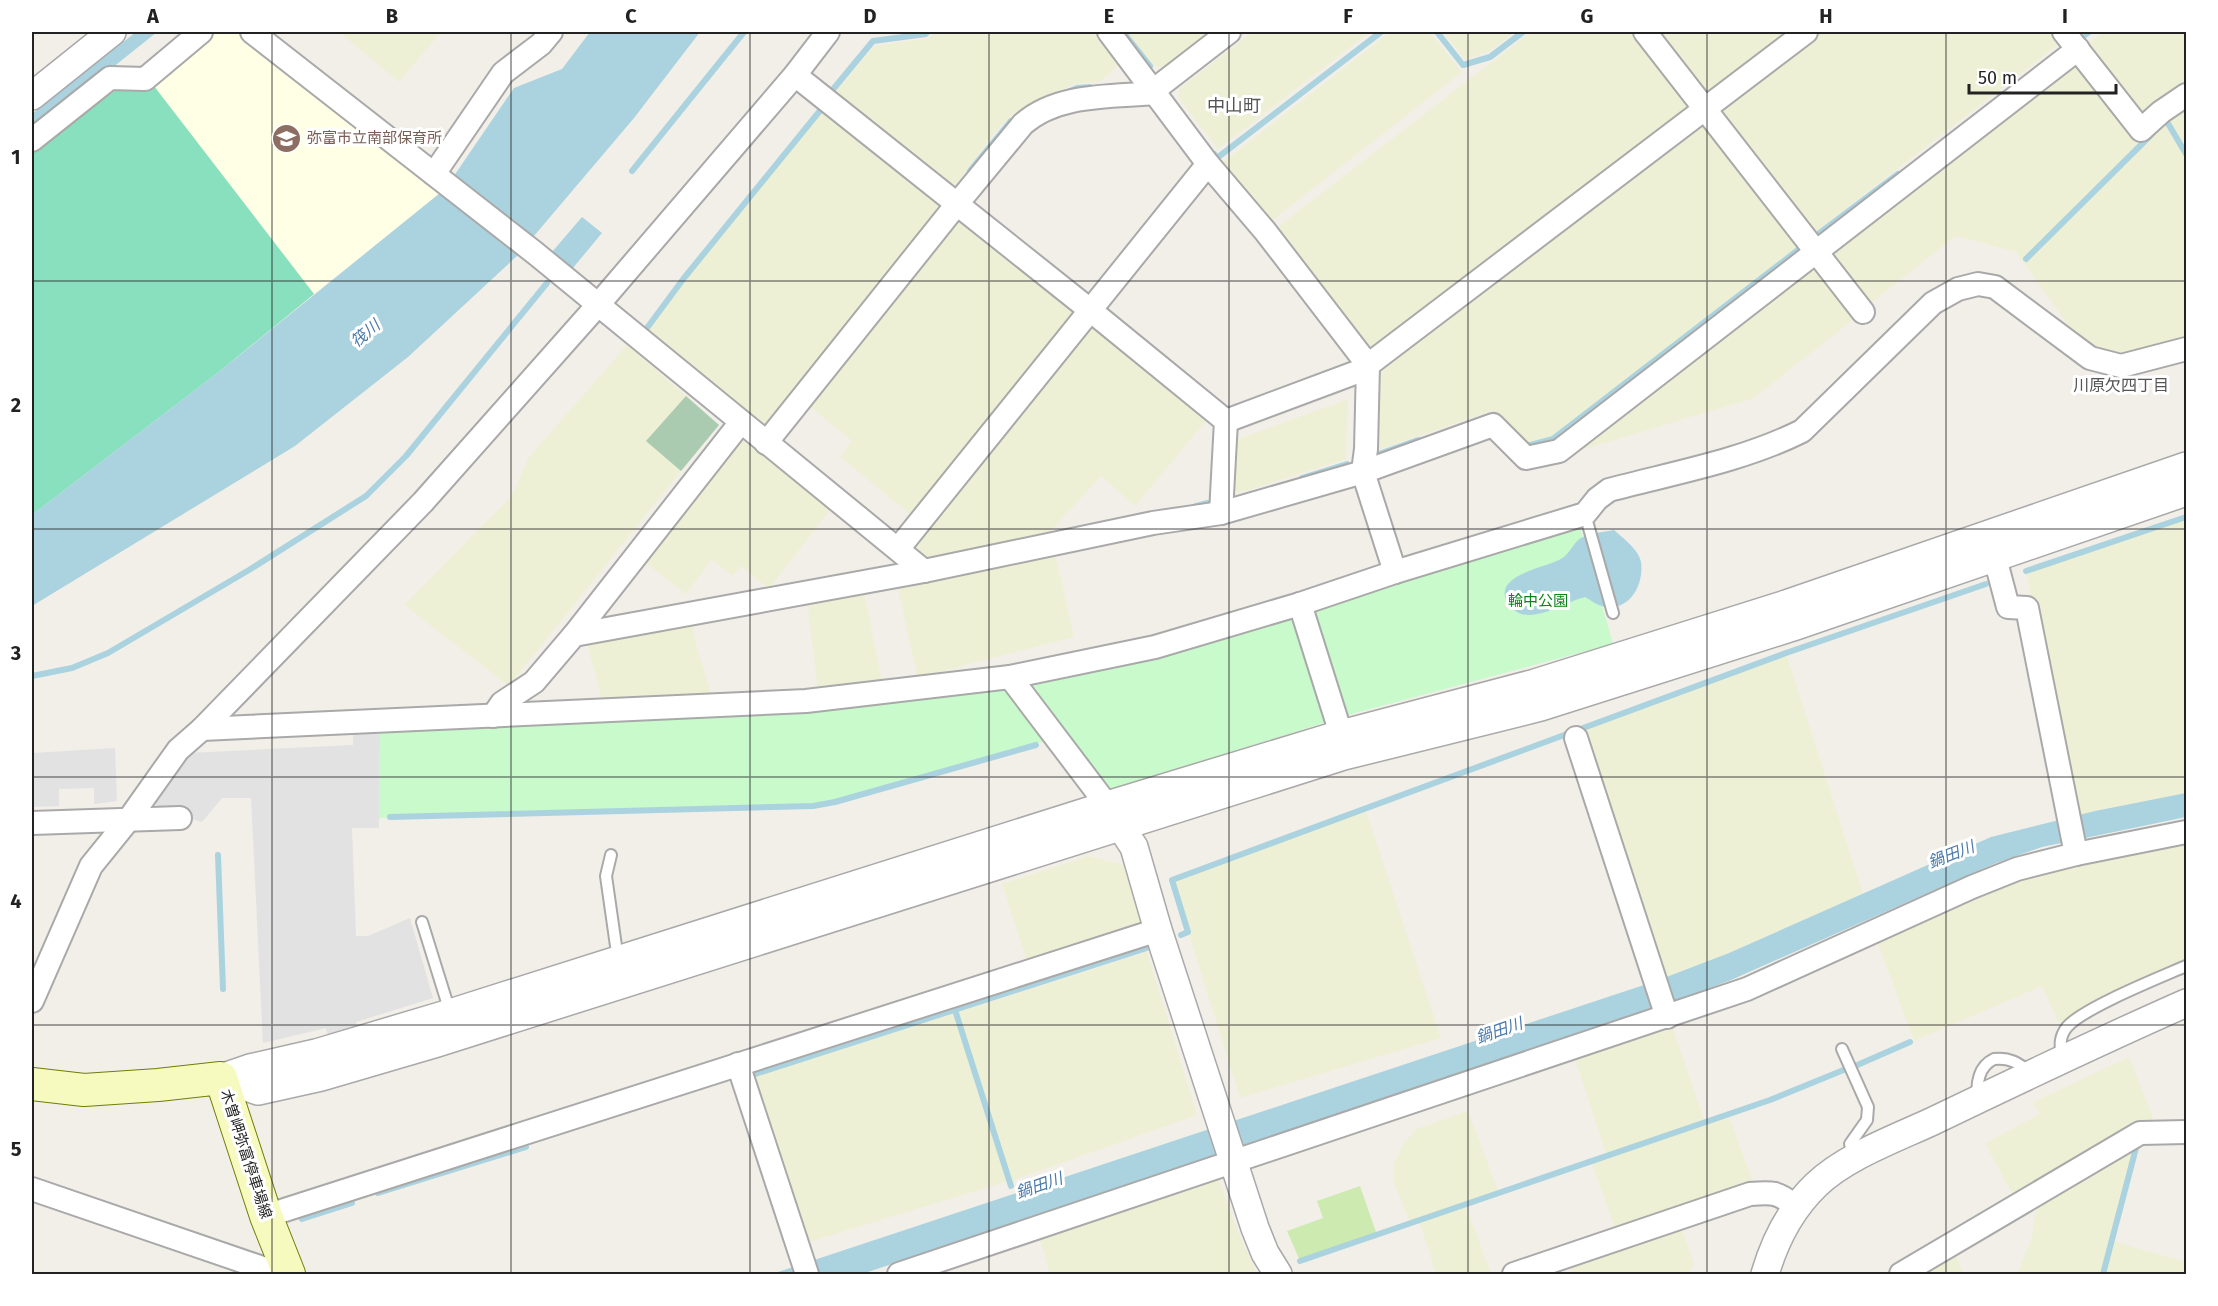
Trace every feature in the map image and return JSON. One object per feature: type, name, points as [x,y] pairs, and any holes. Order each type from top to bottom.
[{"type":"main road","name":"木曽岬弥富停車場線","points":[[32,1084],[84,1090],[221,1078],[266,1216],[289,1275]]},
{"type":"street","points":[[32,96],[112,32]]},
{"type":"street","points":[[32,140],[110,78],[145,79],[201,32]]},
{"type":"street","points":[[252,32],[535,253],[924,571]]},
{"type":"street","points":[[439,177],[502,73],[541,44],[551,32]]},
{"type":"street","points":[[32,1001],[91,866],[129,819],[178,750],[202,729],[423,502],[597,306],[795,75],[828,32]]},
{"type":"street","points":[[1109,32],[1208,164],[1265,231],[1368,366],[1366,449],[1363,472],[1395,572]]},
{"type":"street","points":[[766,442],[957,204],[1033,115],[1068,100],[1155,92],[1229,32]]},
{"type":"street","points":[[1645,32],[1863,312]]},
{"type":"street","points":[[1226,421],[1368,366],[1806,32]]},
{"type":"street","points":[[2064,32],[2142,130],[2161,112],[2187,95]]},
{"type":"street","points":[[574,635],[924,571],[1153,523],[1221,513],[1363,472],[1493,425],[1526,458],[1559,451],[2078,49]]},
{"type":"street","points":[[795,75],[1226,421]]},
{"type":"street","points":[[898,549],[1208,164]]},
{"type":"street","points":[[202,729],[806,701],[1010,677],[1155,647],[1300,604],[1395,572],[1587,521],[1597,499],[1609,490],[1778,443],[1802,431],[1933,303],[1958,289],[1978,284],[1995,287],[2090,358],[2121,366],[2187,349]]},
{"type":"street","points":[[1221,513],[1226,421]]},
{"type":"street","points":[[494,717],[502,703],[534,682],[574,635],[741,422]]},
{"type":"street","points":[[221,1078],[258,1091],[321,1077],[690,964],[1341,734],[1535,683],[1775,607],[2187,466]]},
{"type":"street","points":[[221,1078],[250,1068],[316,1053],[619,960],[1114,815],[1541,707],[1793,627],[2187,492]]},
{"type":"street","points":[[1995,558],[2008,607],[2026,608],[2075,850]]},
{"type":"street","points":[[1300,604],[1341,734]]},
{"type":"street","points":[[1010,677],[1069,753],[1134,847],[1158,930],[1233,1163],[1255,1228],[1278,1275]]},
{"type":"street","points":[[1576,738],[1665,1012]]},
{"type":"street","points":[[32,823],[180,818]]},
{"type":"street","points":[[899,1275],[1233,1163],[1665,1012],[1747,989],[2008,872],[2075,850],[2187,832]]},
{"type":"street","points":[[266,1216],[1158,930]]},
{"type":"street","points":[[1765,1275],[1771,1256],[1795,1206],[1818,1183],[1854,1159],[2062,1058],[2187,1003]]},
{"type":"street","points":[[738,1064],[804,1267]]},
{"type":"street","points":[[1902,1275],[2140,1133],[2187,1132]]},
{"type":"street","points":[[32,1189],[280,1275]]},
{"type":"street","points":[[1514,1275],[1564,1266],[1750,1194],[1772,1192],[1782,1195],[1795,1206]]},
{"type":"lane","points":[[1587,521],[1613,613]]},
{"type":"lane","points":[[611,855],[606,876],[619,960]]},
{"type":"lane","points":[[422,922],[450,1013]]},
{"type":"lane","points":[[2062,1058],[2060,1043],[2062,1036],[2075,1020],[2187,966]]},
{"type":"lane","points":[[1842,1049],[1868,1107],[1867,1120],[1850,1144],[1854,1159]]},
{"type":"shaded area","name":"弥富市立南部保育所","points":[[214,32],[240,32],[445,189],[314,294],[151,83]]},
{"type":"shaded area","points":[[339,32],[441,32],[399,82]]},
{"type":"shaded area","points":[[934,32],[1098,32],[1122,63],[1099,82],[1074,84],[1017,111],[1000,126],[950,192],[830,99],[874,46],[929,38]]},
{"type":"shaded area","points":[[1124,32],[1213,32],[1165,68],[1150,66]]},
{"type":"shaded area","points":[[1252,32],[1370,32],[1218,149],[1179,99],[1179,89]]},
{"type":"shaded area","points":[[1390,32],[1430,32],[1462,72],[1274,219],[1266,219],[1222,163]]},
{"type":"shaded area","points":[[1443,32],[1515,32],[1490,51],[1465,60]]},
{"type":"shaded area","points":[[1531,32],[1639,32],[1698,107],[1376,350],[1367,348],[1276,235],[1279,226]]},
{"type":"shaded area","points":[[1652,32],[1793,32],[1703,100]]},
{"type":"shaded area","points":[[1821,32],[2057,32],[2064,40],[1809,237],[1715,113]]},
{"type":"shaded area","points":[[2103,32],[2186,32],[2186,89],[2144,124],[2084,47]]},
{"type":"shaded area","points":[[2076,57],[2143,148],[2186,107],[2186,341],[2113,355],[2093,349],[2078,339],[2016,252],[1956,236],[1866,307],[1822,253]]},
{"type":"shaded area","points":[[826,106],[945,200],[762,431],[645,335],[686,279]]},
{"type":"shaded area","points":[[1708,119],[1803,243],[1552,437],[1527,443],[1494,410],[1378,450],[1376,379],[1381,370]]},
{"type":"shaded area","points":[[957,209],[1083,312],[915,518],[840,457],[852,441],[804,402]]},
{"type":"shaded area","points":[[1815,260],[1858,316],[1754,398],[1565,455]]},
{"type":"shaded area","points":[[1090,316],[1211,415],[1135,506],[1101,476],[1049,533],[918,561],[908,542]]},
{"type":"shaded area","points":[[627,345],[686,396],[647,441],[681,471],[509,686],[404,605],[511,497],[529,457]]},
{"type":"shaded area","points":[[686,396],[719,425],[681,471],[646,441]]},
{"type":"shaded area","points":[[1348,399],[1346,459],[1226,497],[1230,442]]},
{"type":"shaded area","points":[[739,433],[833,506],[769,589],[741,566],[733,576],[712,560],[686,594],[641,559]]},
{"type":"shaded area","points":[[2186,517],[2186,793],[2075,816],[2026,571]]},
{"type":"shaded area","points":[[1054,549],[1074,637],[918,679],[896,581]]},
{"type":"shaded area","points":[[863,588],[882,682],[818,691],[807,599]]},
{"type":"shaded area","points":[[691,619],[697,648],[712,696],[602,701],[586,639]]},
{"type":"shaded area","points":[[1786,653],[1863,894],[1729,953],[1661,979],[1578,729]]},
{"type":"shaded area","points":[[380,730],[379,828],[352,828],[356,936],[368,936],[410,918],[433,998],[356,1022],[358,1029],[328,1037],[326,1028],[263,1043],[251,798],[222,798],[202,822],[161,809],[155,803],[188,753],[353,745],[353,731]]},
{"type":"shaded area","points":[[115,748],[117,801],[94,804],[94,788],[59,789],[59,806],[32,807],[32,753]]},
{"type":"shaded area","points":[[1365,808],[1441,1038],[1240,1098],[1172,880]]},
{"type":"shaded area","points":[[2186,842],[2186,963],[2141,982],[2059,1023],[2042,986],[1914,1041],[1877,941],[2019,876]]},
{"type":"shaded area","points":[[1088,856],[1125,865],[1144,916],[1137,927],[1027,961],[1002,884]]},
{"type":"shaded area","points":[[1147,952],[1197,1115],[1025,1176],[802,1244],[748,1079]]},
{"type":"shaded area","points":[[1672,1026],[1705,1122],[1728,1114],[1754,1185],[1616,1231],[1591,1161],[1607,1156],[1575,1059]]},
{"type":"shaded area","points":[[2129,1057],[2155,1123],[2014,1198],[1985,1143],[2040,1114],[2033,1102]]},
{"type":"shaded area","points":[[1468,1111],[1499,1193],[1466,1205],[1491,1274],[1436,1274],[1419,1221],[1410,1223],[1394,1182],[1394,1163],[1403,1145],[1416,1129]]},
{"type":"shaded area","points":[[2136,1148],[2112,1241],[2186,1262],[2186,1274],[2017,1274],[2032,1237],[2037,1205]]},
{"type":"shaded area","points":[[1218,1178],[1257,1274],[1050,1274],[1040,1240]]},
{"type":"shaded area","points":[[1679,1223],[1694,1263],[1688,1274],[1573,1274],[1568,1260]]},
{"type":"shaded area","points":[[1956,1255],[1963,1274],[1919,1274]]},
{"type":"green space","points":[[154,86],[314,294],[220,371],[32,515],[32,153],[116,90]]},
{"type":"green space","name":"輪中公園","points":[[1579,524],[1613,644],[1359,712],[1089,796],[1052,739],[835,802],[813,806],[379,818],[380,730],[807,708],[1279,622]]},
{"type":"green space","points":[[1360,1186],[1377,1235],[1300,1261],[1287,1231],[1323,1218],[1317,1201]]},
{"type":"water","points":[[136,32],[157,32],[32,132],[32,114]]},
{"type":"water","name":"筏川","points":[[590,32],[700,32],[634,118],[517,256],[408,357],[295,446],[32,606],[32,515],[220,371],[445,189],[514,88],[562,69]]},
{"type":"water","points":[[582,217],[602,233],[572,269],[552,252]]},
{"type":"water","points":[[1614,530],[1634,549],[1641,562],[1638,587],[1629,600],[1615,607],[1606,607],[1585,597],[1543,613],[1530,615],[1520,614],[1512,608],[1505,597],[1505,589],[1511,581],[1519,575],[1562,558],[1581,538]]},
{"type":"water","points":[[2186,793],[2186,817],[2042,847],[1996,863],[1692,995],[862,1274],[772,1274],[1656,981],[1729,953],[1991,837],[2095,811]]},
{"type":"waterway","points":[[632,171],[744,32]]},
{"type":"waterway","points":[[830,93],[873,41],[926,34],[927,32]]},
{"type":"waterway","points":[[1123,32],[1150,66]]},
{"type":"waterway","points":[[1214,154],[1217,158],[1381,32]]},
{"type":"waterway","points":[[1437,32],[1463,65],[1490,57],[1523,32]]},
{"type":"waterway","points":[[2078,40],[2089,32]]},
{"type":"waterway","points":[[1068,92],[1077,88],[1090,87]]},
{"type":"waterway","points":[[644,332],[684,278],[823,107]]},
{"type":"waterway","points":[[2166,120],[2186,154]]},
{"type":"waterway","points":[[970,171],[1011,121]]},
{"type":"waterway","points":[[2026,259],[2152,134]]},
{"type":"waterway","points":[[1817,235],[1898,174]]},
{"type":"waterway","points":[[1523,442],[1527,446],[1553,439],[1798,250]]},
{"type":"waterway","points":[[32,676],[72,668],[108,653],[249,570],[366,496],[406,456],[547,283]]},
{"type":"waterway","points":[[1379,454],[1418,440]]},
{"type":"waterway","points":[[1302,478],[1347,464]]},
{"type":"waterway","points":[[1196,506],[1208,503]]},
{"type":"waterway","points":[[2026,571],[2186,517]]},
{"type":"waterway","points":[[1181,935],[1188,932],[1172,880],[1786,653],[1986,584]]},
{"type":"waterway","points":[[390,817],[813,806],[835,802],[1036,745]]},
{"type":"waterway","points":[[218,855],[223,989]]},
{"type":"waterway","points":[[755,1074],[1147,948]]},
{"type":"waterway","name":"鍋田川","points":[[955,1010],[1011,1186]]},
{"type":"waterway","points":[[1855,1066],[1910,1042]]},
{"type":"waterway","points":[[1300,1261],[1770,1100],[1846,1069]]},
{"type":"waterway","points":[[378,1193],[526,1147]]},
{"type":"waterway","points":[[2103,1274],[2136,1148]]},
{"type":"waterway","points":[[302,1219],[352,1203]]},
{"type":"place","name":"弥富市立南部保育所","points":[[286,138]]},
{"type":"district","name":"中山町","points":[[1234,106]]},
{"type":"district","name":"川原欠四丁目","points":[[2121,385]]}]
